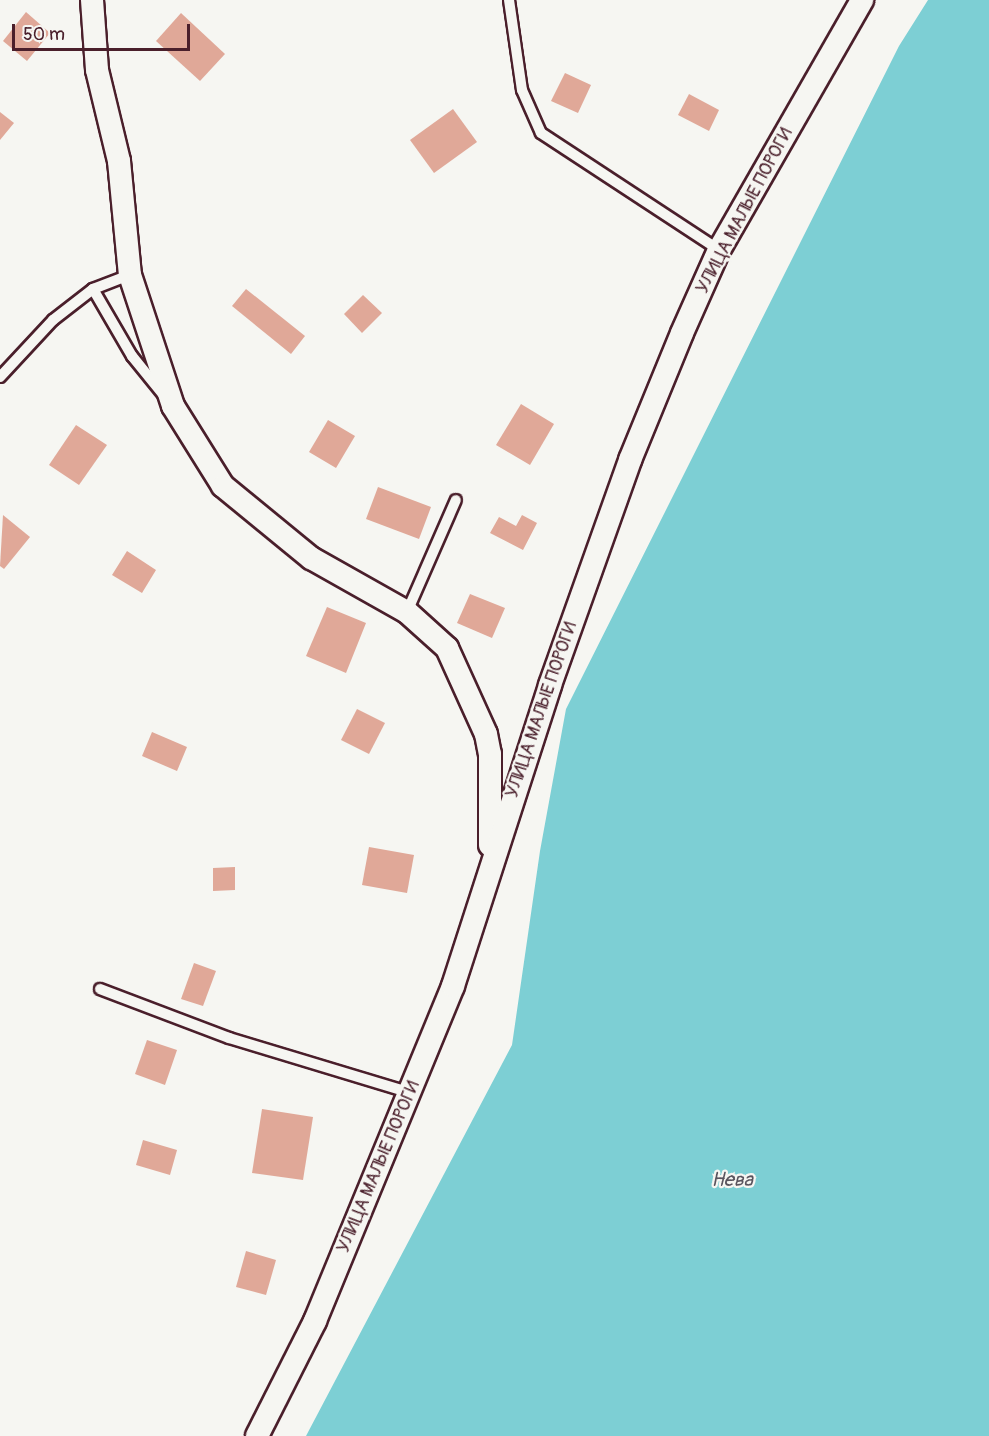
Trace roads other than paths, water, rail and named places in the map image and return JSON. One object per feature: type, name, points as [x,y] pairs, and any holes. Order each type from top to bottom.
[{"type":"street","points":[[92,0],[96,70],[119,161],[130,274],[173,406],[223,486],[311,558],[407,612],[447,648],[486,734],[490,754],[489,870]]},
{"type":"street","name":"УЛИЦА МАЛЫЕ ПОРОГИ","points":[[257,1436],[315,1320],[412,1093],[453,987],[489,870],[630,460],[719,250],[862,0]]},
{"type":"lane","points":[[509,0],[522,90],[541,133],[719,250]]},
{"type":"lane","points":[[0,377],[53,320],[93,289],[130,274]]},
{"type":"lane","points":[[93,289],[132,356],[173,406]]},
{"type":"lane","points":[[407,612],[456,500]]},
{"type":"lane","points":[[100,989],[229,1038],[412,1093]]},
{"type":"water","name":"Нева","points":[[928,0],[989,0],[989,1436],[306,1436],[512,1045],[540,851],[566,709],[899,46]]}]
